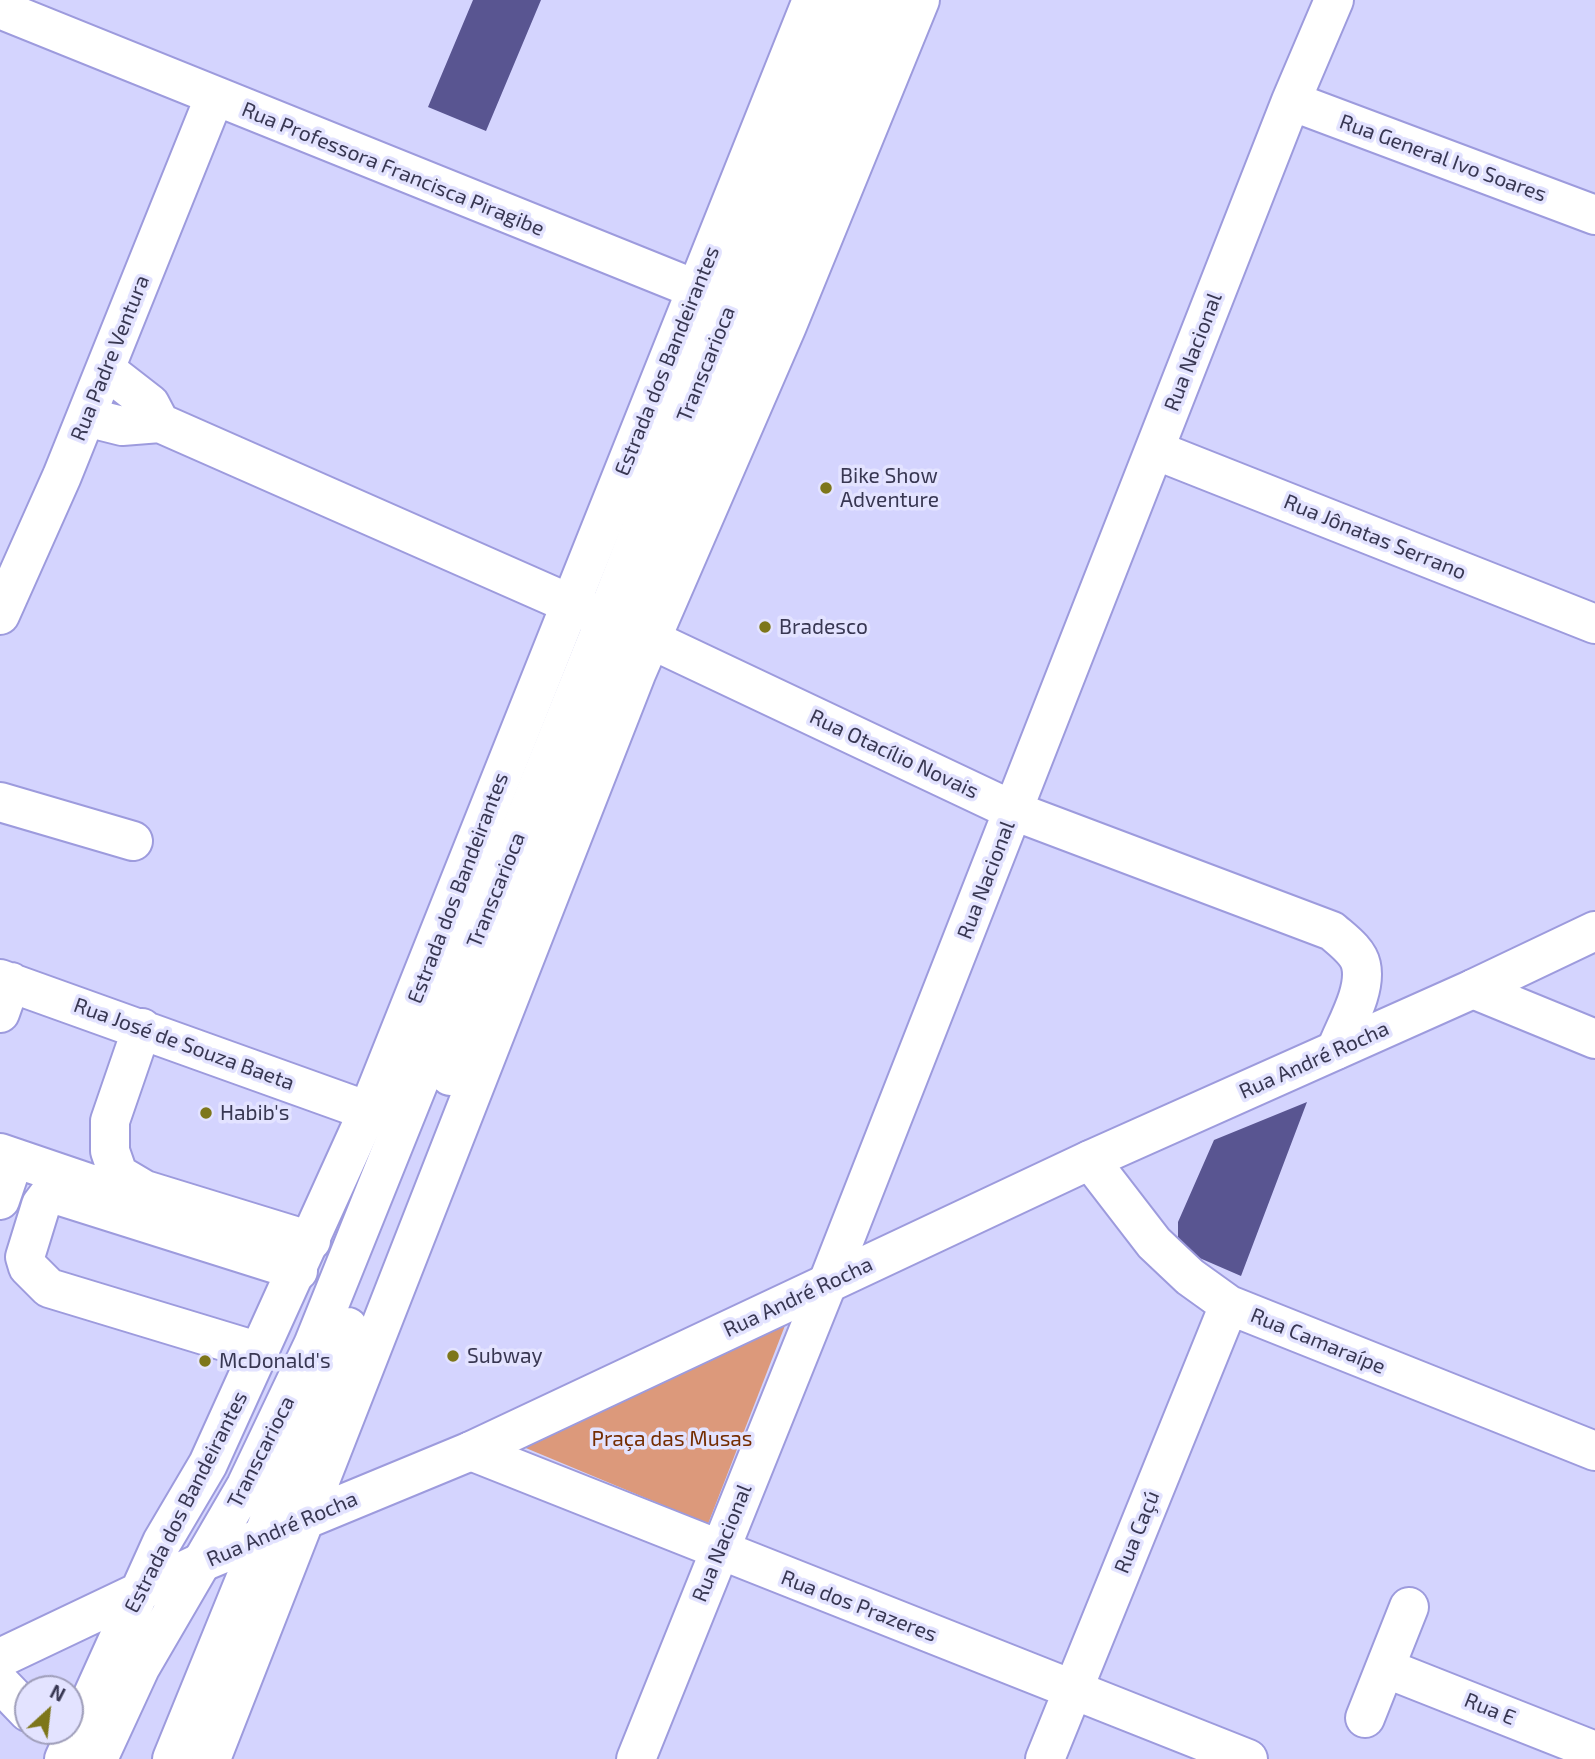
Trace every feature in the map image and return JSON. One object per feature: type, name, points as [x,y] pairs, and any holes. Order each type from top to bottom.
[{"type":"street","name":"Estrada dos Bandeirantes","points":[[70,1750],[162,1542],[208,1464],[368,1111],[812,0]]},
{"type":"street","name":"Transcarioca","points":[[759,315],[848,0]]},
{"type":"street","name":"Transcarioca","points":[[172,1759],[759,315],[882,0]]},
{"type":"street","points":[[211,1759],[304,1520],[629,630],[759,315],[920,0]]},
{"type":"street","name":"Rua Nacional","points":[[636,1759],[828,1282],[1291,101],[1334,0]]},
{"type":"street","name":"Rua Professora Francisca Piragibe","points":[[0,9],[214,98],[759,315]]},
{"type":"street","name":"Rua Padre Ventura","points":[[0,615],[106,369],[214,98]]},
{"type":"street","name":"Rua General Ivo Soares","points":[[1291,101],[1595,215]]},
{"type":"street","points":[[86,417],[122,426],[160,423],[150,404],[106,369]]},
{"type":"street","name":"Rua Otacílio Novais","points":[[160,423],[629,630],[1013,811],[1332,931],[1349,945],[1361,963],[1361,985],[1335,1050]]},
{"type":"street","name":"Rua Jônatas Serrano","points":[[1155,450],[1595,624]]},
{"type":"street","name":"Transcarioca","points":[[70,1750],[140,1668],[246,1486],[313,1345],[629,630]]},
{"type":"street","points":[[0,802],[133,841]]},
{"type":"street","name":"Rua André Rocha","points":[[0,1658],[200,1563],[471,1451],[1090,1160],[1473,989],[1595,931]]},
{"type":"street","points":[[1473,989],[1595,1038]]},
{"type":"street","name":"Rua José de Souza Baeta","points":[[4,991],[142,1028],[368,1111]]},
{"type":"street","points":[[142,1028],[110,1121],[110,1151],[118,1174],[145,1190],[305,1255]]},
{"type":"street","points":[[0,1200],[7,1156],[305,1255]]},
{"type":"street","name":"Rua Camaraípe","points":[[1090,1160],[1154,1244],[1189,1277],[1229,1305],[1595,1451]]},
{"type":"street","points":[[260,1352],[49,1288],[28,1267],[25,1257],[41,1205],[47,1197],[57,1195],[305,1255]]},
{"type":"street","name":"Rua Caçú","points":[[1045,1759],[1229,1305]]},
{"type":"street","name":"Rua dos Prazeres","points":[[471,1451],[1248,1759]]},
{"type":"street","points":[[1365,1718],[1409,1607]]},
{"type":"street","name":"Rua E","points":[[1385,1668],[1595,1751]]},
{"type":"street","points":[[0,1684],[14,1698]]},
{"type":"green space","name":"Praça das Musas","points":[[786,1323],[708,1524],[509,1441]]},
{"type":"building","points":[[473,0],[541,0],[486,131],[428,107]]},
{"type":"building","points":[[1307,1102],[1241,1276],[1188,1253],[1178,1237],[1178,1222],[1214,1140]]},
{"type":"place","name":"Bike Show Adventure","points":[[826,488]]},
{"type":"place","name":"Bradesco","points":[[765,627]]},
{"type":"place","name":"Habib's","points":[[206,1113]]},
{"type":"place","name":"Subway","points":[[453,1356]]},
{"type":"place","name":"McDonald's","points":[[205,1361]]}]
